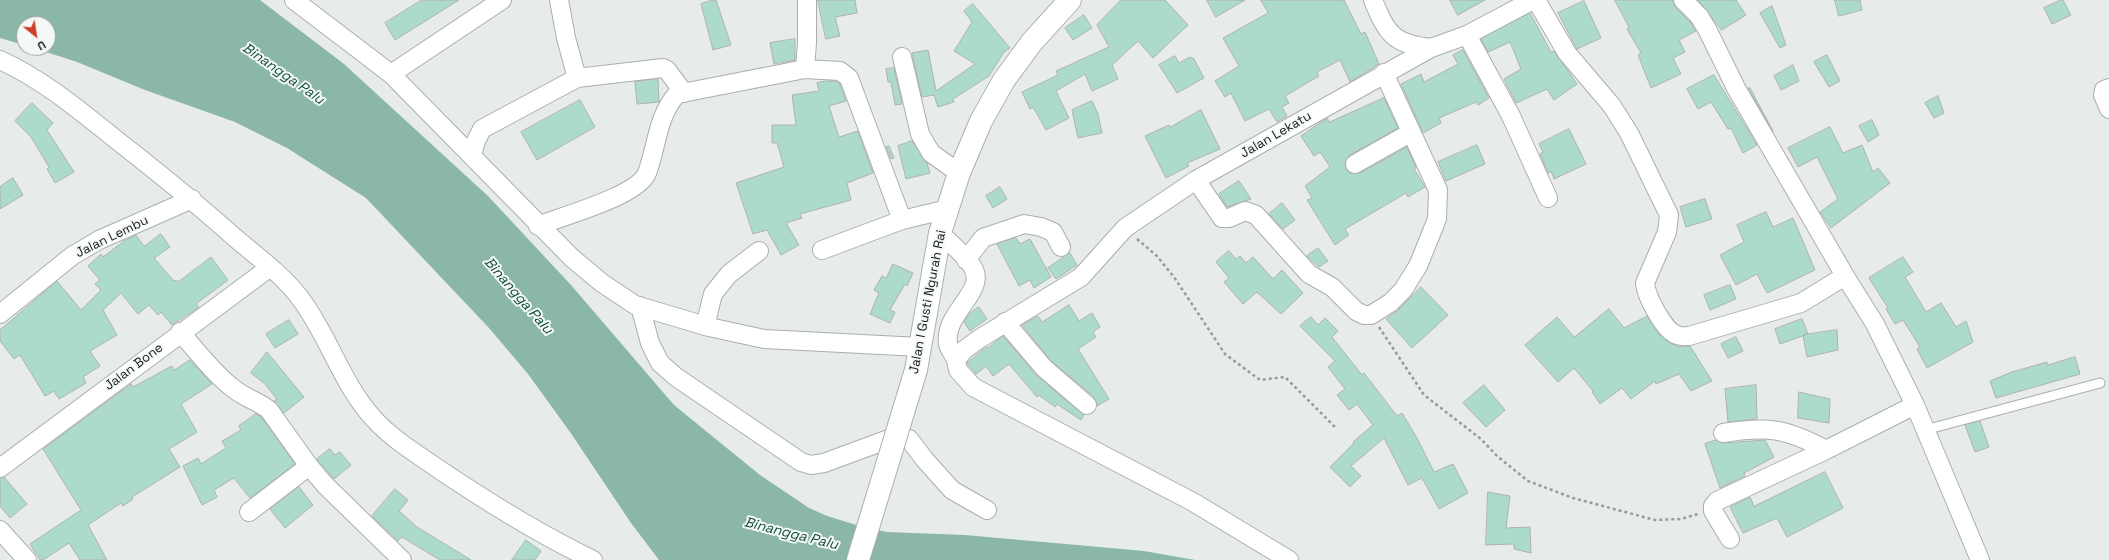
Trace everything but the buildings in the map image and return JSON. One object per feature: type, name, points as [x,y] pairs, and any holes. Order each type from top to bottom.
[{"type":"main road","name":"Jalan I Gusti Ngurah Rai","points":[[858,560],[916,370],[940,233],[958,173],[981,121],[1004,80],[1032,42],[1070,0]]},
{"type":"street","points":[[294,0],[390,74],[472,155],[538,226],[588,272],[611,290],[640,306],[705,326],[764,339],[920,347]]},
{"type":"street","points":[[390,74],[502,0]]},
{"type":"street","points":[[559,0],[566,38],[578,78]]},
{"type":"street","points":[[805,69],[807,43],[807,0]]},
{"type":"street","points":[[1373,0],[1384,23],[1392,35],[1402,43],[1431,48]]},
{"type":"street","points":[[1535,0],[1567,54],[1612,106],[1629,133],[1669,215],[1667,232],[1645,283],[1649,299],[1670,331],[1676,335],[1689,336],[1743,322],[1801,303],[1845,276]]},
{"type":"street","name":"Jalan Lekatu","points":[[956,360],[968,347],[1005,322],[1081,277],[1125,228],[1196,180],[1384,73],[1431,48],[1467,35],[1535,0]]},
{"type":"street","points":[[1683,0],[1699,16],[1707,29],[1736,88],[1845,276],[1875,324],[1915,405],[1924,430],[1980,560]]},
{"type":"street","points":[[1467,35],[1511,116],[1548,198]]},
{"type":"street","points":[[902,57],[920,134],[931,153],[958,173]]},
{"type":"street","points":[[0,60],[35,78],[192,199],[269,268],[288,282],[321,329],[336,363],[350,386],[374,420],[396,439],[481,498],[565,546],[593,560]]},
{"type":"street","points":[[472,155],[482,129],[578,78],[663,68],[667,70],[684,93]]},
{"type":"street","points":[[538,226],[609,199],[631,189],[641,182],[647,173],[662,118],[669,102],[677,94],[805,69],[840,71],[849,78],[902,220]]},
{"type":"street","points":[[1196,180],[1219,216],[1226,219],[1245,211],[1256,215],[1309,274],[1332,287],[1356,311],[1364,315],[1371,315],[1390,303],[1403,290],[1418,266],[1437,219],[1438,190],[1410,133],[1384,73]]},
{"type":"street","points":[[2109,88],[2104,90],[2103,95],[2109,109]]},
{"type":"street","points":[[1355,164],[1410,133]]},
{"type":"street","name":"Jalan Lembu","points":[[0,314],[72,256],[99,240],[192,199]]},
{"type":"street","points":[[822,250],[902,220],[948,209]]},
{"type":"street","points":[[966,260],[982,238],[1024,224],[1041,227],[1053,232],[1061,247]]},
{"type":"street","points":[[940,233],[973,266],[976,276],[976,284],[973,293],[959,309],[948,329],[949,346],[956,360],[958,370],[973,387],[1193,502],[1289,560]]},
{"type":"street","points":[[705,326],[713,294],[729,274],[759,251]]},
{"type":"street","name":"Jalan Bone","points":[[0,468],[180,332],[269,268]]},
{"type":"street","points":[[640,306],[650,343],[660,363],[676,377],[801,462],[811,465],[824,464],[897,436],[909,439],[925,460],[952,490],[987,510]]},
{"type":"street","points":[[1005,322],[1044,368],[1087,405]]},
{"type":"street","points":[[180,332],[232,388],[244,396],[260,403],[269,410],[309,466],[325,485],[402,560]]},
{"type":"street","points":[[1730,539],[1713,511],[1713,506],[1717,501],[1826,450],[1915,405]]},
{"type":"street","points":[[1723,433],[1752,429],[1786,431],[1806,439],[1826,450]]},
{"type":"street","points":[[249,512],[309,466]]},
{"type":"street","points":[[0,530],[27,560]]},
{"type":"lane","points":[[1924,430],[2100,383]]},
{"type":"path","points":[[1125,228],[1156,255],[1174,277],[1225,354],[1260,380],[1285,377],[1336,428]]},
{"type":"path","points":[[1371,315],[1424,395],[1481,440],[1497,456],[1528,481],[1573,498],[1655,520],[1681,519],[1713,511]]},
{"type":"water","name":"Binangga Palu","points":[[0,0],[260,0],[344,64],[488,196],[571,285],[674,405],[760,475],[809,508],[827,516],[863,527],[887,532],[965,535],[1144,551],[1195,560],[659,560],[631,523],[570,432],[528,374],[489,328],[366,198],[287,148],[235,122],[145,90],[77,62],[56,55],[56,16],[16,16],[16,43],[0,38]]}]
